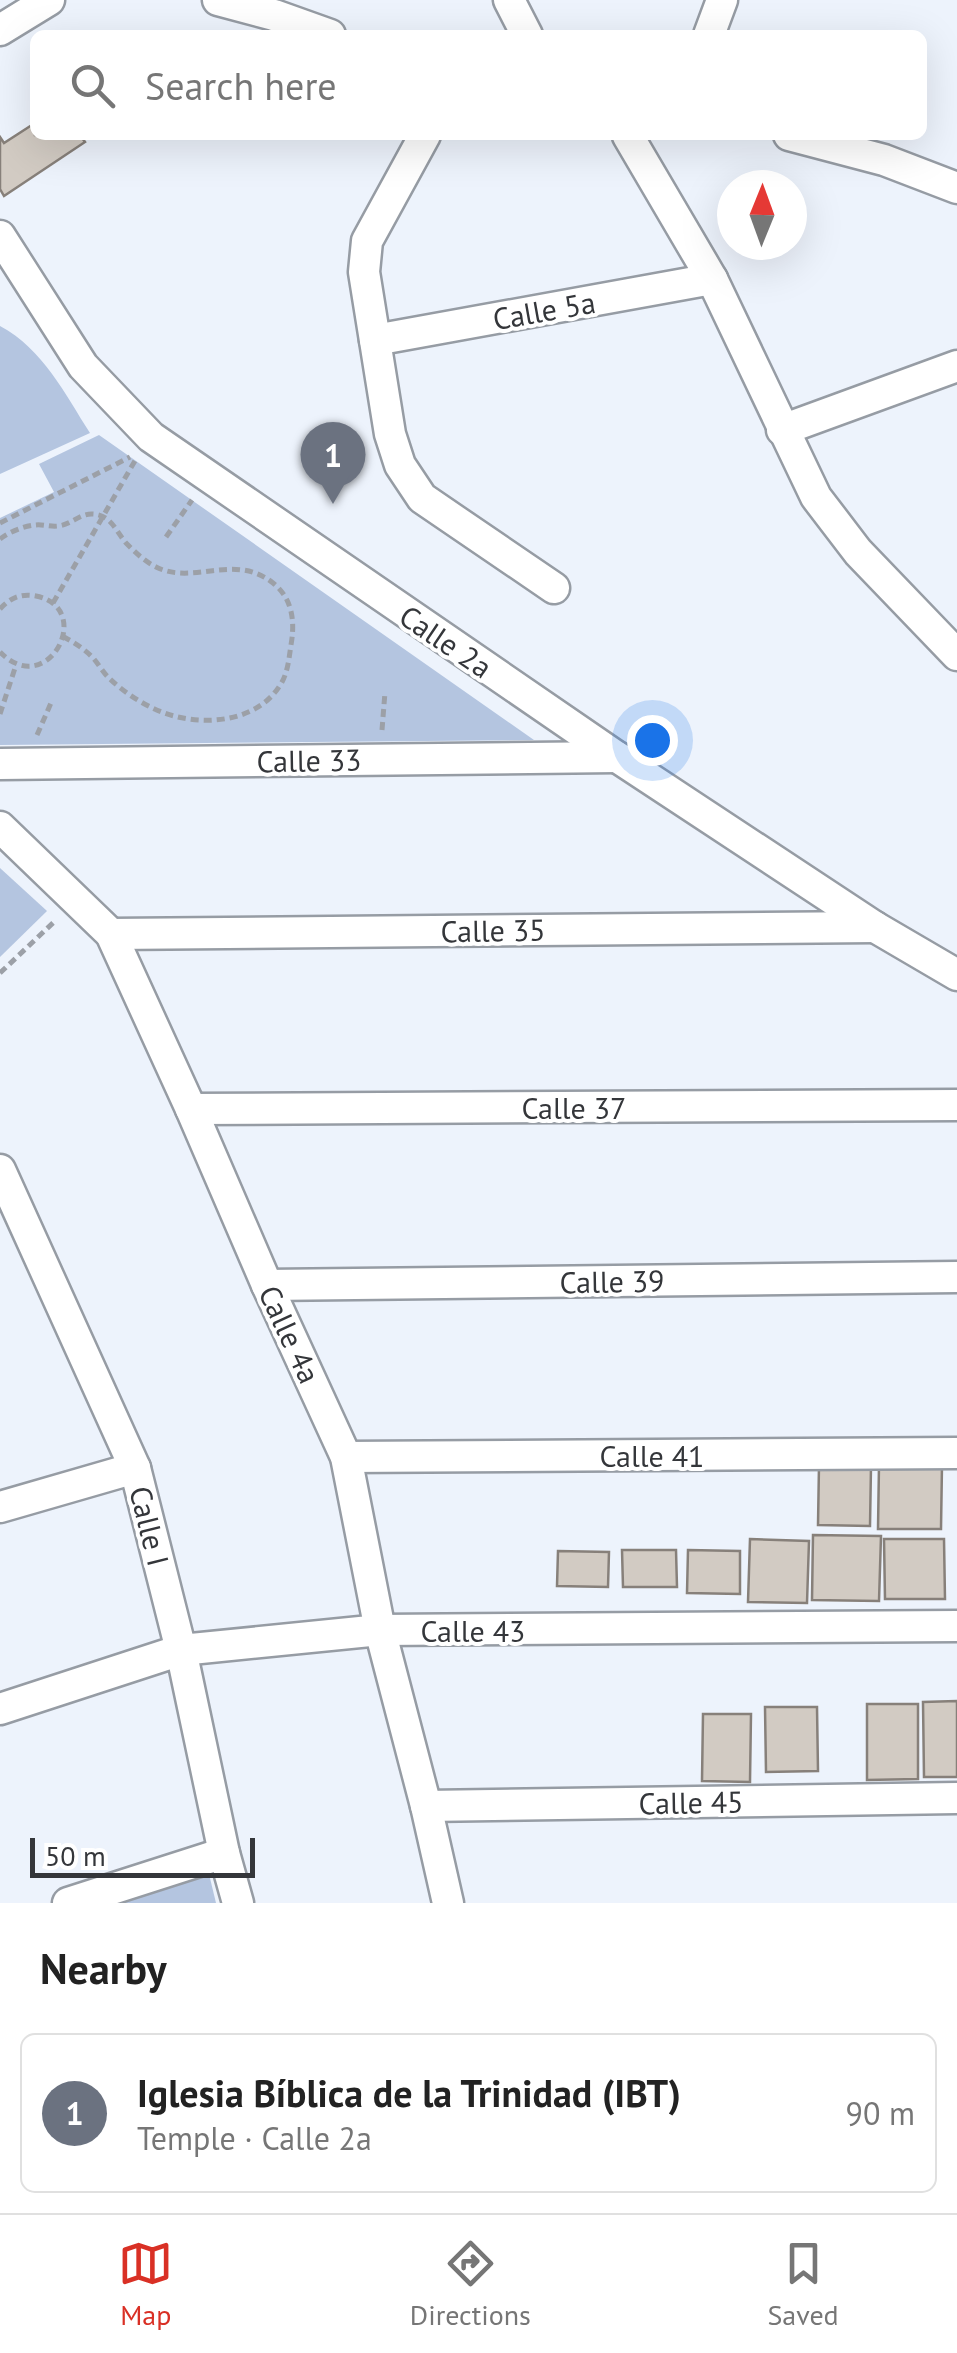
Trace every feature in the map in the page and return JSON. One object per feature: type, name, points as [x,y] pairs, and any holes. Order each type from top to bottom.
[{"type":"street","points":[[0,30],[49,0]]},
{"type":"street","points":[[218,0],[316,30]]},
{"type":"street","points":[[509,0],[524,30]]},
{"type":"street","points":[[710,30],[722,0]]},
{"type":"street","points":[[423,140],[367,241],[364,272],[390,434],[400,465],[422,498],[554,588]]},
{"type":"street","points":[[630,140],[712,279],[816,497],[858,552],[957,655]]},
{"type":"street","points":[[808,140],[884,160],[957,188]]},
{"type":"street","name":"Calle 2a","points":[[0,236],[83,366],[151,438],[617,757],[875,927],[957,975]]},
{"type":"street","name":"Calle 5a","points":[[376,340],[712,279]]},
{"type":"street","points":[[782,430],[957,366]]},
{"type":"street","name":"Calle 33","points":[[0,764],[617,757]]},
{"type":"street","name":"Calle 4a","points":[[0,827],[112,934],[346,1457],[380,1630],[448,1903]]},
{"type":"street","name":"Calle 35","points":[[112,934],[875,927]]},
{"type":"street","name":"Calle 37","points":[[191,1109],[957,1106]]},
{"type":"street","name":"Calle I","points":[[0,1170],[135,1468],[182,1650],[238,1903]]},
{"type":"street","name":"Calle 39","points":[[267,1285],[957,1278]]},
{"type":"street","name":"Calle 41","points":[[346,1457],[957,1453]]},
{"type":"street","points":[[0,1506],[135,1468]]},
{"type":"street","name":"Calle 43","points":[[0,1710],[182,1650],[380,1630],[957,1626]]},
{"type":"street","name":"Calle 45","points":[[426,1806],[957,1798]]},
{"type":"street","points":[[68,1903],[224,1853]]},
{"type":"path","points":[[0,523],[135,457],[53,603]]},
{"type":"path","points":[[166,537],[194,497]]},
{"type":"path","points":[[0,538],[35,525],[64,526],[89,514],[104,517],[140,556],[165,571],[179,574],[236,568],[254,572],[274,584],[285,598],[294,629],[281,684],[246,714],[231,719],[177,717],[161,712],[109,678],[80,646],[64,637]]},
{"type":"path","points":[[0,608],[9,600],[30,594],[42,597],[53,603],[64,625],[60,648],[41,664],[16,664],[0,652]]},
{"type":"path","points":[[0,714],[16,664]]},
{"type":"path","points":[[382,729],[385,692]]},
{"type":"path","points":[[37,735],[52,703]]},
{"type":"path","points":[[0,973],[76,900]]},
{"type":"shaded area","points":[[0,326],[41,360],[90,433],[0,474]]},
{"type":"shaded area","points":[[99,435],[534,740],[0,745],[0,518],[54,492],[39,464]]},
{"type":"shaded area","points":[[0,868],[47,911],[0,957]]},
{"type":"shaded area","points":[[209,1874],[216,1903],[118,1903]]},
{"type":"building","points":[[30,126],[30,140],[85,142],[4,196],[0,189],[0,137],[4,143]]},
{"type":"building","points":[[819,1465],[871,1466],[870,1526],[818,1525]]},
{"type":"building","points":[[879,1465],[942,1465],[941,1529],[878,1529]]},
{"type":"building","points":[[813,1535],[881,1536],[879,1601],[812,1600]]},
{"type":"building","points":[[750,1539],[809,1541],[807,1603],[748,1602]]},
{"type":"building","points":[[884,1539],[944,1539],[945,1599],[885,1599]]},
{"type":"building","points":[[622,1550],[676,1550],[677,1587],[623,1587]]},
{"type":"building","points":[[688,1550],[740,1551],[740,1594],[687,1593]]},
{"type":"building","points":[[558,1551],[609,1552],[608,1587],[557,1586]]},
{"type":"building","points":[[957,1701],[957,1777],[924,1777],[923,1702]]},
{"type":"building","points":[[867,1704],[918,1704],[918,1779],[867,1780]]},
{"type":"building","points":[[765,1707],[817,1707],[818,1771],[766,1772]]},
{"type":"building","points":[[703,1714],[751,1714],[750,1782],[702,1781]]},
{"type":"place","name":"Iglesia Bíblica de la Trinidad (IBT)","points":[[333,504]]}]
